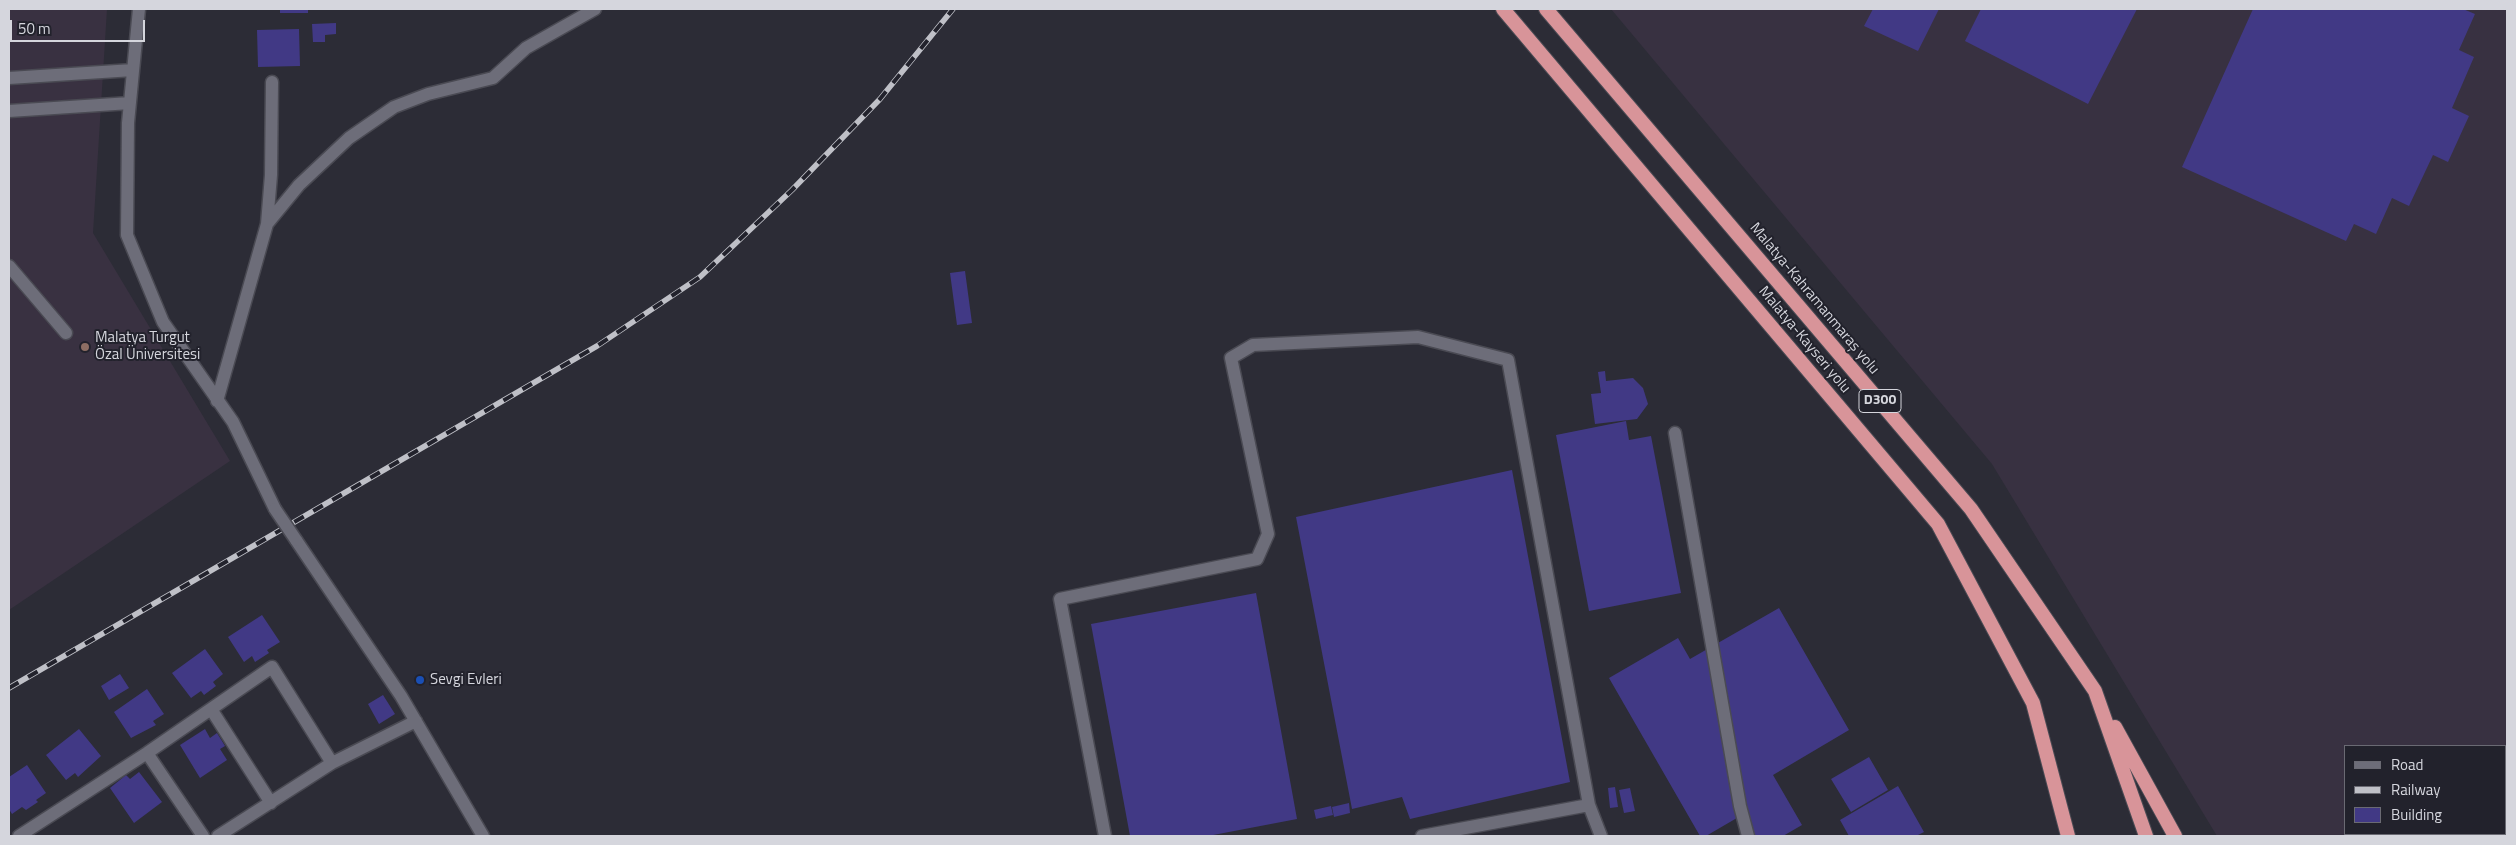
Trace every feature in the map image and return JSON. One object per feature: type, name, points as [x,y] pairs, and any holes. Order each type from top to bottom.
[{"type":"highway","name":"Malatya-Kayseri yolu","points":[[1503,9],[1938,524],[2033,703],[2068,836]]},
{"type":"highway","name":"Malatya-Kahramanmaraş yolu","points":[[1546,9],[1971,508],[2095,690],[2146,836]]},
{"type":"highway","points":[[2095,690],[2175,836]]},
{"type":"street","points":[[139,9],[128,123],[127,234],[163,322],[217,401],[234,422],[275,509],[416,721],[483,836]]},
{"type":"street","points":[[267,224],[300,186],[349,138],[394,107],[428,94],[492,78],[526,48],[595,9]]},
{"type":"street","points":[[9,78],[133,70]]},
{"type":"street","points":[[217,401],[267,224],[271,175],[272,82]]},
{"type":"street","points":[[9,111],[130,103]]},
{"type":"street","points":[[9,266],[66,333]]},
{"type":"street","points":[[1105,836],[1060,598],[1257,559],[1268,534],[1230,358],[1252,346],[1418,337],[1508,360],[1589,805],[1601,836]]},
{"type":"street","points":[[1675,433],[1740,806],[1748,836]]},
{"type":"street","points":[[19,836],[38,832],[147,753],[272,667],[332,763]]},
{"type":"street","points":[[211,709],[272,803]]},
{"type":"street","points":[[223,836],[332,763],[416,721]]},
{"type":"street","points":[[147,753],[203,836]]},
{"type":"street","points":[[1422,836],[1589,805]]},
{"type":"shaded area","name":"Malatya Turgut Özal Üniversitesi","points":[[9,9],[107,9],[93,233],[230,461],[9,610]]},
{"type":"shaded area","points":[[1611,9],[2507,9],[2507,836],[2217,836],[1992,464]]},
{"type":"building","points":[[280,9],[308,9],[308,13],[280,13]]},
{"type":"building","points":[[1873,9],[1939,9],[1918,51],[1864,26]]},
{"type":"building","points":[[1981,9],[2137,9],[2088,104],[1965,41]]},
{"type":"building","points":[[2253,9],[2463,9],[2475,14],[2459,50],[2474,57],[2452,108],[2469,116],[2448,162],[2433,155],[2409,206],[2392,198],[2376,234],[2354,224],[2346,241],[2182,167]]},
{"type":"building","points":[[336,23],[336,34],[325,35],[325,42],[313,42],[312,24]]},
{"type":"building","points":[[299,29],[300,66],[258,67],[257,30]]},
{"type":"building","points":[[965,271],[972,323],[957,325],[950,273]]},
{"type":"building","points":[[1605,371],[1606,381],[1633,378],[1643,388],[1648,404],[1637,419],[1595,424],[1591,394],[1601,393],[1598,372]]},
{"type":"building","points":[[1626,421],[1629,440],[1651,436],[1681,593],[1589,611],[1556,435]]},
{"type":"building","points":[[1512,470],[1570,782],[1410,819],[1402,797],[1352,809],[1296,517]]},
{"type":"building","points":[[1256,593],[1297,819],[1208,836],[1130,836],[1091,624]]},
{"type":"building","points":[[1779,608],[1849,730],[1773,775],[1802,825],[1783,836],[1754,836],[1742,815],[1706,836],[1700,836],[1609,678],[1678,638],[1690,659]]},
{"type":"building","points":[[262,615],[280,642],[267,650],[269,653],[255,662],[252,656],[244,662],[228,637]]},
{"type":"building","points":[[205,649],[223,674],[213,682],[216,686],[204,695],[201,691],[191,698],[172,673]]},
{"type":"building","points":[[120,674],[129,688],[109,700],[101,686]]},
{"type":"building","points":[[147,689],[164,714],[153,721],[156,725],[131,738],[114,712]]},
{"type":"building","points":[[383,695],[395,714],[379,724],[368,704]]},
{"type":"building","points":[[79,729],[101,756],[78,777],[75,773],[66,780],[46,755]]},
{"type":"building","points":[[205,729],[210,738],[217,733],[225,746],[220,749],[227,760],[200,778],[180,745]]},
{"type":"building","points":[[1869,757],[1888,790],[1851,812],[1831,779]]},
{"type":"building","points":[[27,765],[46,793],[36,800],[38,802],[26,810],[22,807],[12,814],[9,809],[9,777]]},
{"type":"building","points":[[139,772],[162,802],[134,823],[110,788],[126,775],[130,779]]},
{"type":"building","points":[[1898,786],[1924,832],[1916,836],[1849,836],[1840,820]]},
{"type":"building","points":[[1615,787],[1618,807],[1610,808],[1608,788]]},
{"type":"building","points":[[1630,788],[1635,811],[1624,813],[1619,790]]},
{"type":"building","points":[[1349,803],[1350,813],[1334,817],[1332,807]]},
{"type":"building","points":[[1331,806],[1333,815],[1316,819],[1314,810]]},
{"type":"railway","points":[[9,688],[597,346],[700,277],[792,190],[880,99],[953,9]]},
{"type":"place","name":"Malatya Turgut Özal Üniversitesi","points":[[85,347]]},
{"type":"place","name":"Sevgi Evleri","points":[[420,680]]}]
